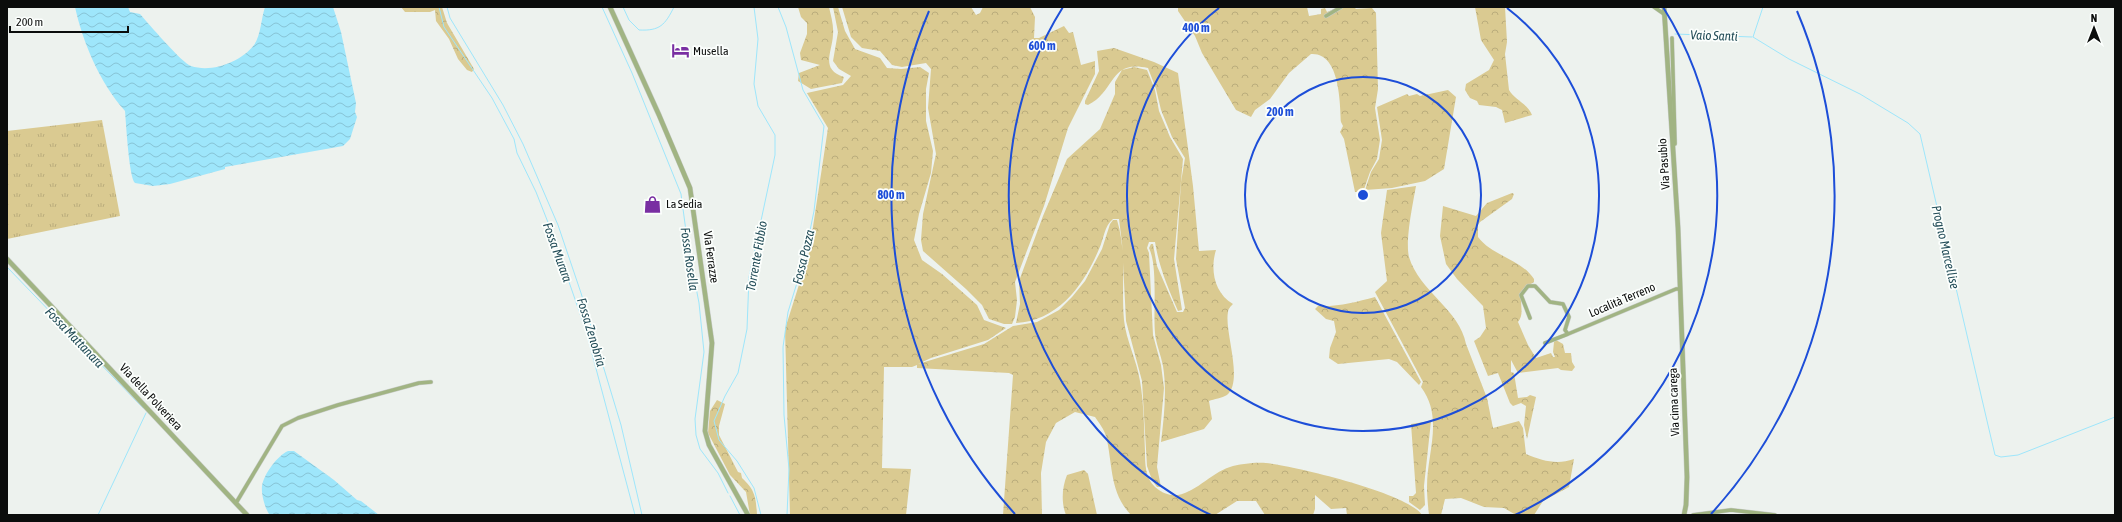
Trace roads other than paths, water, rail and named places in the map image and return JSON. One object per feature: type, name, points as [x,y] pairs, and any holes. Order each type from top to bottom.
[{"type":"street","name":"Via Ferrazze","points":[[610,7],[690,188],[712,338],[705,431],[709,445],[748,515]]},
{"type":"street","points":[[1326,16],[1341,7]]},
{"type":"street","points":[[1654,7],[1664,14]]},
{"type":"street","name":"Via Pasubio","points":[[1664,7],[1678,228],[1680,289]]},
{"type":"street","points":[[1672,38],[1675,95],[1674,165]]},
{"type":"street","name":"Via della Polveriera","points":[[7,259],[247,515]]},
{"type":"street","points":[[1530,318],[1522,302],[1521,295],[1528,286],[1535,286],[1550,302],[1563,304],[1569,317],[1565,330],[1570,333]]},
{"type":"street","name":"Località Terreno","points":[[1545,344],[1676,289],[1680,289]]},
{"type":"street","name":"Via cima carega","points":[[1680,289],[1687,477],[1685,515]]},
{"type":"street","points":[[236,503],[282,426],[298,418],[338,405],[420,383],[431,382]]},
{"type":"street","points":[[1693,515],[1731,510],[1775,515]]},
{"type":"water","points":[[75,7],[128,7],[130,12],[140,14],[180,58],[191,66],[208,68],[217,67],[234,61],[254,45],[258,37],[265,7],[333,7],[341,32],[356,103],[355,112],[357,117],[350,139],[343,146],[225,167],[225,169],[170,184],[153,186],[135,183],[129,161],[125,111],[100,75],[78,21]]},
{"type":"water","points":[[288,451],[294,451],[334,480],[357,500],[361,501],[379,515],[269,514],[263,497],[263,481],[275,461]]},
{"type":"waterway","name":"Fossa Murara","points":[[439,7],[444,27],[492,98],[514,139],[517,153],[536,192],[551,230],[586,331],[635,515]]},
{"type":"waterway","name":"Fossa Zenobria","points":[[447,7],[450,18],[503,105],[523,144],[558,225],[581,293],[621,425],[642,515]]},
{"type":"waterway","name":"Fossa Rosella","points":[[602,7],[632,73],[681,194],[688,246],[699,303],[704,352],[695,419],[696,435],[700,449],[718,473],[728,493]]},
{"type":"waterway","name":"Torrente Fibbio","points":[[623,7],[629,20],[639,30],[652,29],[661,26],[668,18],[674,7]]},
{"type":"waterway","name":"Torrente Fibbio","points":[[754,7],[758,39],[754,84],[758,106],[775,135],[775,155],[749,277],[747,329],[738,373],[725,396],[714,421],[719,440],[737,461],[754,488],[761,515]]},
{"type":"waterway","name":"Fossa Pozza","points":[[778,7],[786,27],[803,90],[824,126],[814,211],[804,260],[788,312],[783,347],[784,415],[789,469],[787,515]]},
{"type":"waterway","name":"Progno Marcellise","points":[[1763,7],[1753,37],[1789,59],[1860,94],[1908,123],[1920,134],[1995,455],[2001,457],[2018,455],[2115,417]]},
{"type":"waterway","name":"Vaio Santi","points":[[1675,34],[1752,37]]},
{"type":"waterway","name":"Fossa Mattanara","points":[[7,267],[143,408]]},
{"type":"waterway","name":"Fossa Mattanara","points":[[98,515],[146,413]]},
{"type":"waterway","name":"Fossa Rosella","points":[[730,496],[740,515]]},
{"type":"place","name":"Musella","points":[[680,51]]},
{"type":"place","name":"La Sedia","points":[[653,204]]}]
